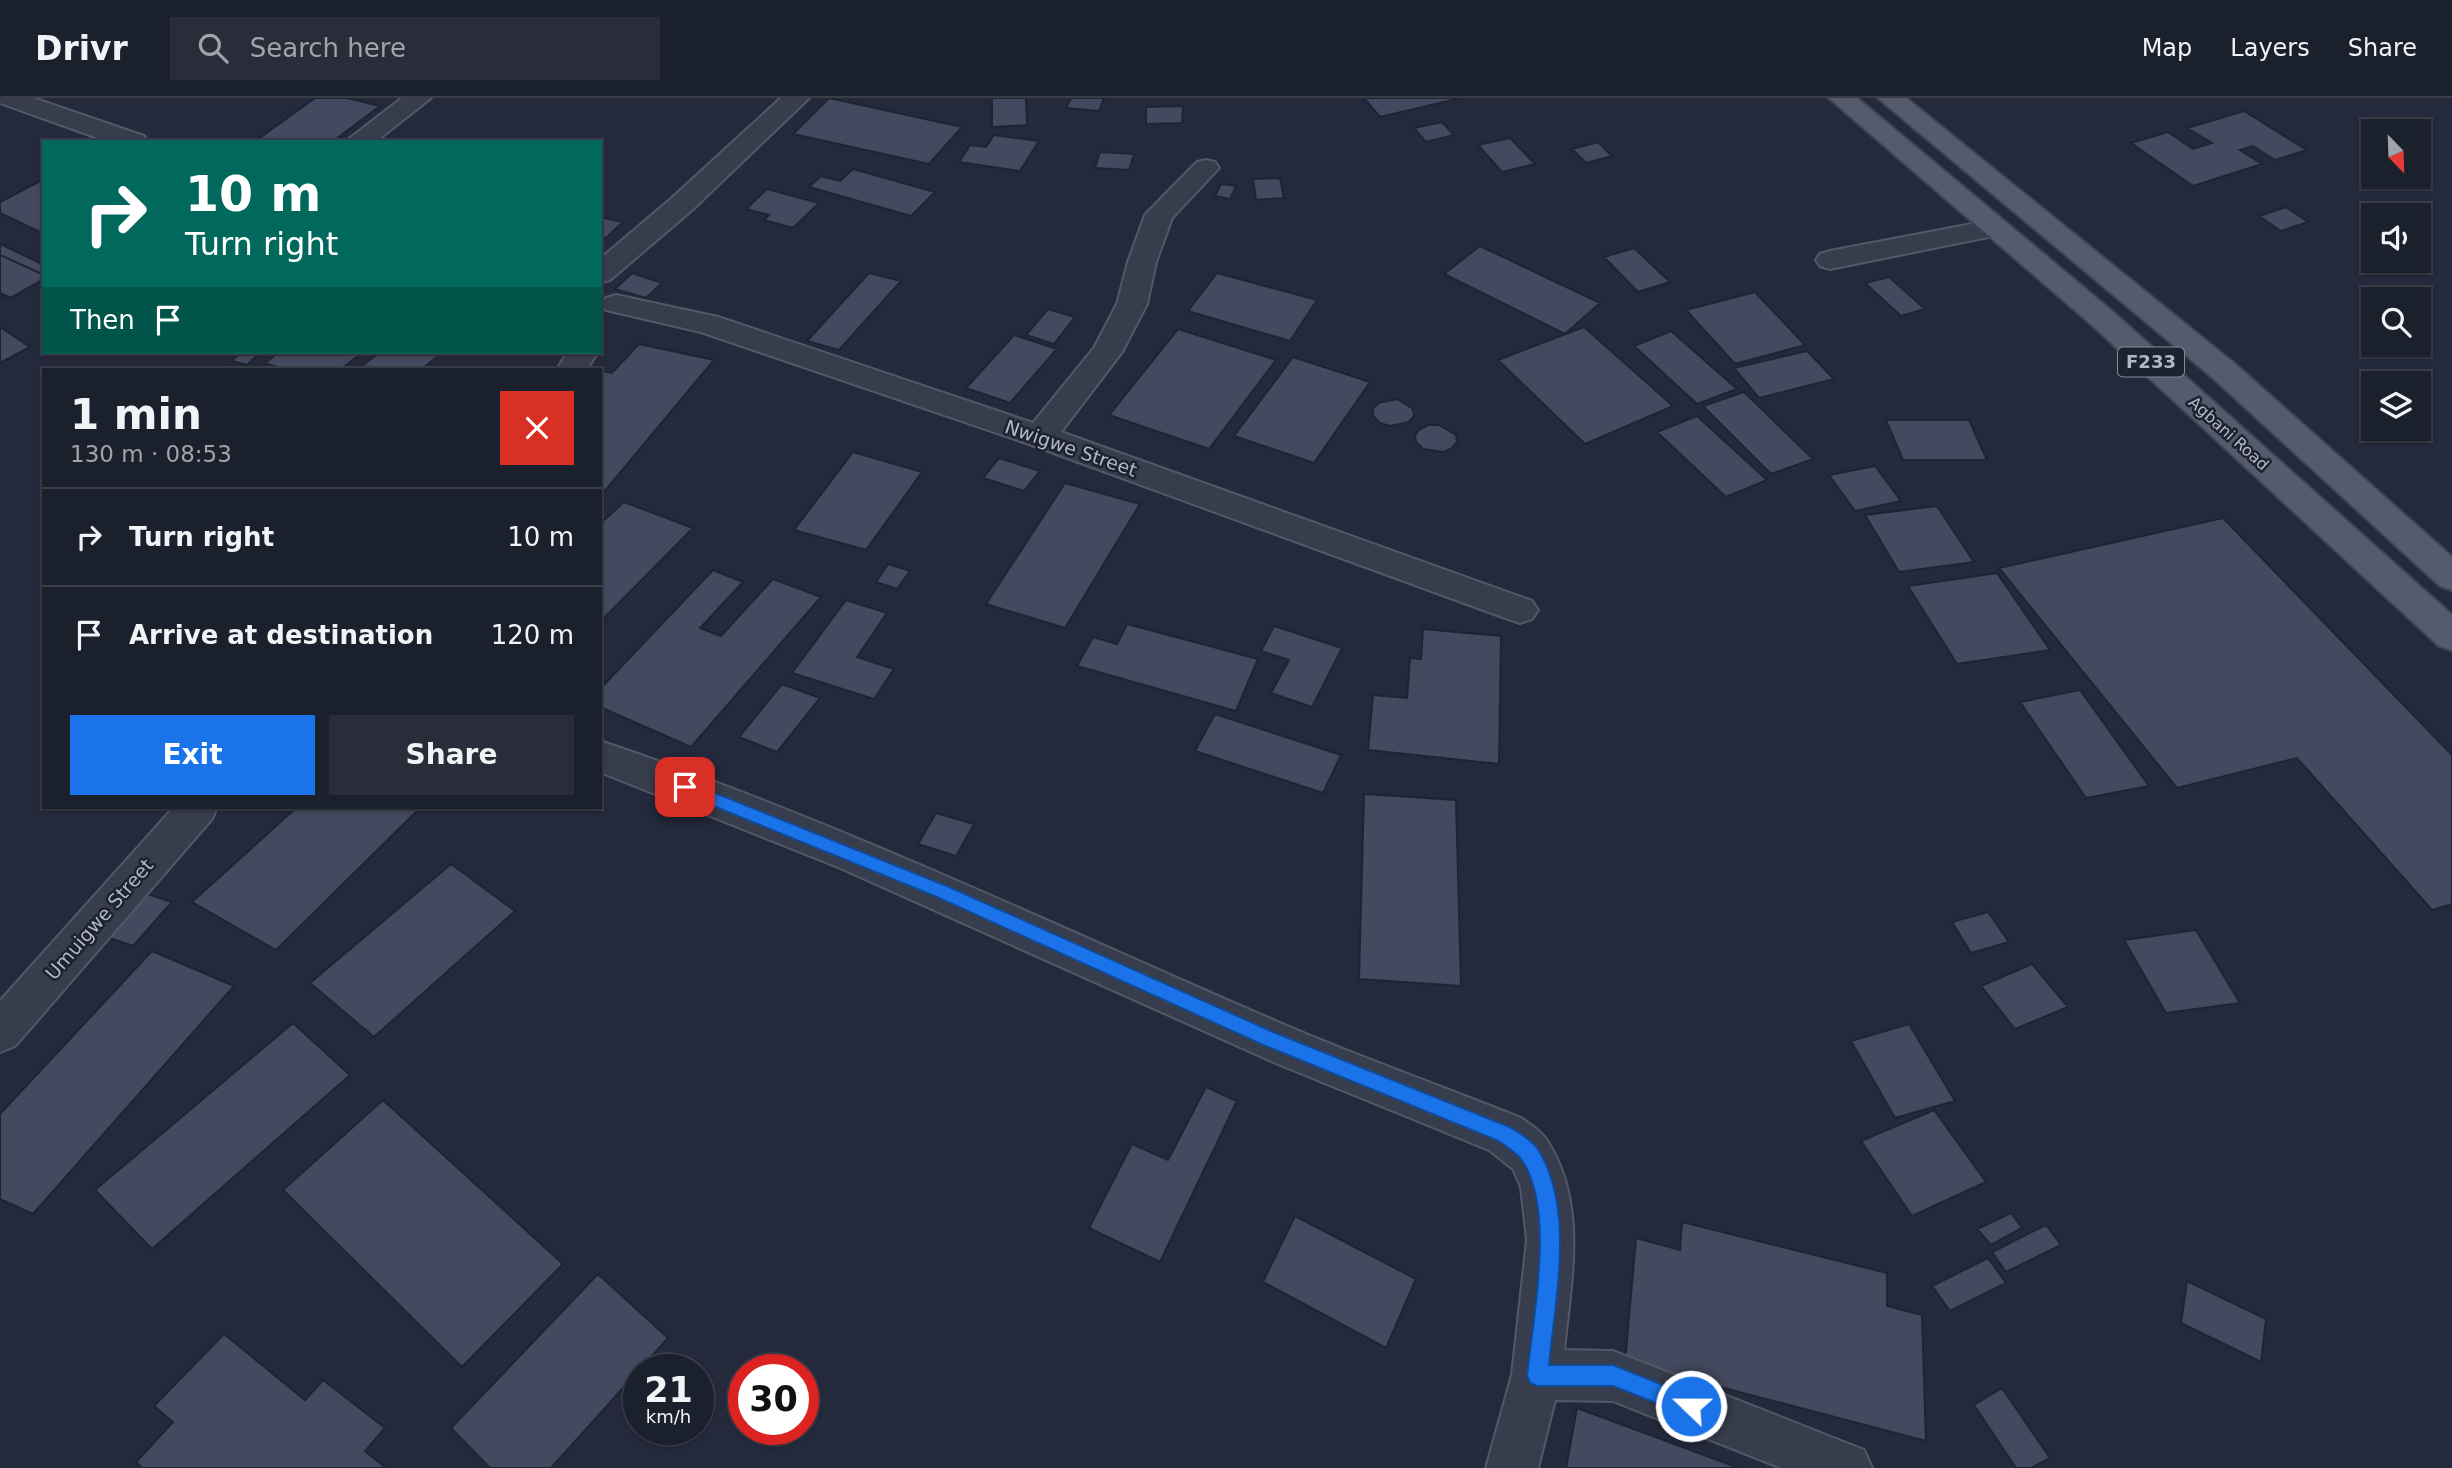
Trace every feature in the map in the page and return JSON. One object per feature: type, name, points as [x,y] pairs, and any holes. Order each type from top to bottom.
[{"type":"main road","name":"Agbani Road","points":[[1842,98],[2102,318],[2452,636]]},
{"type":"main road","name":"F233","points":[[1891,98],[2224,371],[2452,577]]},
{"type":"street","points":[[9,98],[129,140]]},
{"type":"street","points":[[361,140],[418,98]]},
{"type":"street","points":[[602,272],[682,204],[796,98]]},
{"type":"street","points":[[1040,436],[1107,352],[1132,304],[1142,262],[1159,215],[1206,168]]},
{"type":"street","points":[[1830,260],[1993,228]]},
{"type":"street","name":"Nwigwe Street","points":[[605,309],[708,324],[1040,436],[1520,610]]},
{"type":"street","points":[[602,757],[659,777],[943,892],[1267,1038],[1505,1134],[1529,1153],[1544,1186],[1551,1240],[1537,1376],[1512,1468]]},
{"type":"street","name":"Umuigwe Street","points":[[0,1032],[196,809]]},
{"type":"street","points":[[1537,1376],[1613,1376],[1846,1468]]},
{"type":"building","points":[[315,98],[347,98],[380,106],[335,140],[257,140]]},
{"type":"building","points":[[829,98],[962,127],[929,164],[793,134]]},
{"type":"building","points":[[992,98],[1026,98],[1027,125],[992,127]]},
{"type":"building","points":[[1071,98],[1104,98],[1099,111],[1066,108]]},
{"type":"building","points":[[1364,98],[1461,98],[1380,117]]},
{"type":"building","points":[[1183,106],[1182,123],[1146,124],[1146,107]]},
{"type":"building","points":[[2244,111],[2307,150],[2275,160],[2253,146],[2240,150],[2262,164],[2193,186],[2131,143],[2168,132],[2193,149],[2212,143],[2187,128]]},
{"type":"building","points":[[1442,122],[1454,135],[1426,142],[1414,128]]},
{"type":"building","points":[[994,135],[1039,141],[1020,171],[959,162],[970,145],[986,147]]},
{"type":"building","points":[[1510,138],[1535,164],[1502,172],[1478,145]]},
{"type":"building","points":[[1598,142],[1612,156],[1586,163],[1572,149]]},
{"type":"building","points":[[1100,152],[1134,154],[1129,170],[1095,168]]},
{"type":"building","points":[[853,169],[935,192],[911,216],[809,187],[821,176],[840,181]]},
{"type":"building","points":[[1280,178],[1284,198],[1256,200],[1253,179]]},
{"type":"building","points":[[42,180],[42,233],[0,213],[0,202]]},
{"type":"building","points":[[1221,184],[1236,186],[1230,199],[1215,196]]},
{"type":"building","points":[[767,189],[819,203],[793,228],[764,220],[769,215],[746,209]]},
{"type":"building","points":[[2286,207],[2308,222],[2281,231],[2259,216]]},
{"type":"building","points":[[602,217],[623,222],[606,238],[602,237]]},
{"type":"building","points":[[0,244],[42,264],[42,280],[8,299],[0,295]]},
{"type":"building","points":[[1480,246],[1600,303],[1565,334],[1444,274]]},
{"type":"building","points":[[1634,248],[1670,282],[1638,292],[1604,257]]},
{"type":"building","points":[[0,255],[42,274],[42,280],[11,298],[0,293]]},
{"type":"building","points":[[632,273],[662,283],[646,298],[615,289]]},
{"type":"building","points":[[869,273],[901,281],[839,350],[807,341]]},
{"type":"building","points":[[1217,273],[1317,300],[1290,341],[1188,311]]},
{"type":"building","points":[[1889,277],[1925,309],[1901,316],[1865,283]]},
{"type":"building","points":[[1755,292],[1805,345],[1735,364],[1686,310]]},
{"type":"building","points":[[1048,309],[1075,317],[1054,344],[1026,335]]},
{"type":"building","points":[[0,327],[30,347],[0,363]]},
{"type":"building","points":[[1584,327],[1673,406],[1585,444],[1498,360]]},
{"type":"building","points":[[1178,329],[1276,360],[1209,449],[1109,415]]},
{"type":"building","points":[[1671,331],[1737,389],[1697,404],[1634,346]]},
{"type":"building","points":[[1014,335],[1057,349],[1010,403],[966,388]]},
{"type":"building","points":[[639,344],[714,360],[604,492],[602,372],[612,373]]},
{"type":"building","points":[[1807,351],[1834,379],[1759,398],[1734,368]]},
{"type":"building","points":[[240,354],[259,354],[247,365],[231,361]]},
{"type":"building","points":[[276,354],[360,354],[342,368],[280,368],[265,363]]},
{"type":"building","points":[[377,354],[441,354],[423,368],[359,368]]},
{"type":"building","points":[[1293,357],[1370,382],[1314,463],[1234,436]]},
{"type":"building","points":[[1744,392],[1813,459],[1771,474],[1703,406]]},
{"type":"building","points":[[1397,399],[1413,409],[1414,416],[1409,422],[1390,426],[1380,423],[1373,416],[1373,409],[1378,403]]},
{"type":"building","points":[[1697,416],[1767,480],[1726,497],[1657,432]]},
{"type":"building","points":[[1886,420],[1969,420],[1987,460],[1903,460]]},
{"type":"building","points":[[1428,425],[1439,425],[1456,435],[1457,442],[1444,452],[1423,449],[1416,442],[1415,435]]},
{"type":"building","points":[[853,452],[922,472],[866,550],[794,530]]},
{"type":"building","points":[[999,458],[1040,471],[1024,491],[983,478]]},
{"type":"building","points":[[1875,466],[1901,501],[1855,511],[1829,475]]},
{"type":"building","points":[[1065,483],[1140,504],[1065,628],[986,604]]},
{"type":"building","points":[[624,502],[693,528],[602,620],[602,522]]},
{"type":"building","points":[[1937,506],[1974,562],[1899,572],[1865,515]]},
{"type":"building","points":[[2223,518],[2452,755],[2452,904],[2432,910],[2297,758],[2177,788],[1999,568]]},
{"type":"building","points":[[888,564],[910,571],[897,589],[876,582]]},
{"type":"building","points":[[713,570],[743,582],[700,628],[721,636],[773,579],[821,597],[691,747],[602,708],[602,687]]},
{"type":"building","points":[[1997,573],[2050,650],[1957,664],[1908,586]]},
{"type":"building","points":[[846,600],[887,613],[857,657],[894,669],[874,699],[792,673]]},
{"type":"building","points":[[1127,624],[1258,659],[1236,711],[1077,666],[1093,637],[1117,644]]},
{"type":"building","points":[[1274,626],[1342,648],[1312,707],[1271,693],[1289,660],[1261,651]]},
{"type":"building","points":[[1423,629],[1501,636],[1499,764],[1368,750],[1373,695],[1407,698],[1410,658],[1421,659]]},
{"type":"building","points":[[782,684],[820,698],[777,752],[739,737]]},
{"type":"building","points":[[2080,690],[2149,786],[2086,798],[2020,702]]},
{"type":"building","points":[[1215,714],[1341,755],[1323,793],[1195,751]]},
{"type":"building","points":[[1364,794],[1456,800],[1461,986],[1359,979]]},
{"type":"building","points":[[295,809],[419,809],[276,950],[192,902]]},
{"type":"building","points":[[936,813],[974,824],[956,856],[918,844]]},
{"type":"building","points":[[451,864],[515,911],[374,1037],[310,983]]},
{"type":"building","points":[[141,892],[172,902],[133,946],[101,935]]},
{"type":"building","points":[[1988,912],[2009,942],[1971,953],[1952,922]]},
{"type":"building","points":[[2196,930],[2240,1003],[2166,1013],[2124,940]]},
{"type":"building","points":[[152,951],[234,986],[33,1214],[0,1199],[0,1114]]},
{"type":"building","points":[[2032,964],[2068,1007],[2015,1029],[1981,986]]},
{"type":"building","points":[[293,1023],[350,1075],[152,1249],[95,1190]]},
{"type":"building","points":[[1909,1024],[1955,1101],[1895,1118],[1851,1041]]},
{"type":"building","points":[[1206,1087],[1237,1101],[1160,1262],[1089,1228],[1132,1144],[1168,1160]]},
{"type":"building","points":[[383,1100],[563,1264],[462,1367],[283,1190]]},
{"type":"building","points":[[1934,1110],[1986,1182],[1912,1216],[1861,1141]]},
{"type":"building","points":[[2011,1213],[2022,1228],[1991,1245],[1977,1229]]},
{"type":"building","points":[[1295,1216],[1416,1279],[1386,1348],[1263,1282]]},
{"type":"building","points":[[1682,1222],[1887,1273],[1887,1306],[1922,1315],[1926,1441],[1625,1362],[1636,1238],[1680,1250]]},
{"type":"building","points":[[2046,1225],[2061,1245],[2006,1272],[1992,1252]]},
{"type":"building","points":[[1988,1258],[2006,1283],[1950,1311],[1932,1286]]},
{"type":"building","points":[[598,1274],[668,1338],[654,1354],[623,1354],[623,1388],[551,1468],[490,1468],[451,1428]]},
{"type":"building","points":[[2187,1281],[2266,1319],[2261,1362],[2181,1323]]},
{"type":"building","points":[[224,1334],[305,1400],[323,1380],[385,1428],[365,1451],[386,1468],[142,1468],[136,1462],[173,1422],[154,1406]]},
{"type":"building","points":[[2002,1388],[2050,1458],[2031,1468],[2016,1468],[1974,1405]]},
{"type":"building","points":[[1577,1408],[1739,1468],[1566,1468]]},
{"type":"route","points":[[685,787],[943,892],[1267,1038],[1505,1134],[1529,1153],[1544,1186],[1551,1240],[1537,1376],[1613,1376],[1691,1406]]}]
